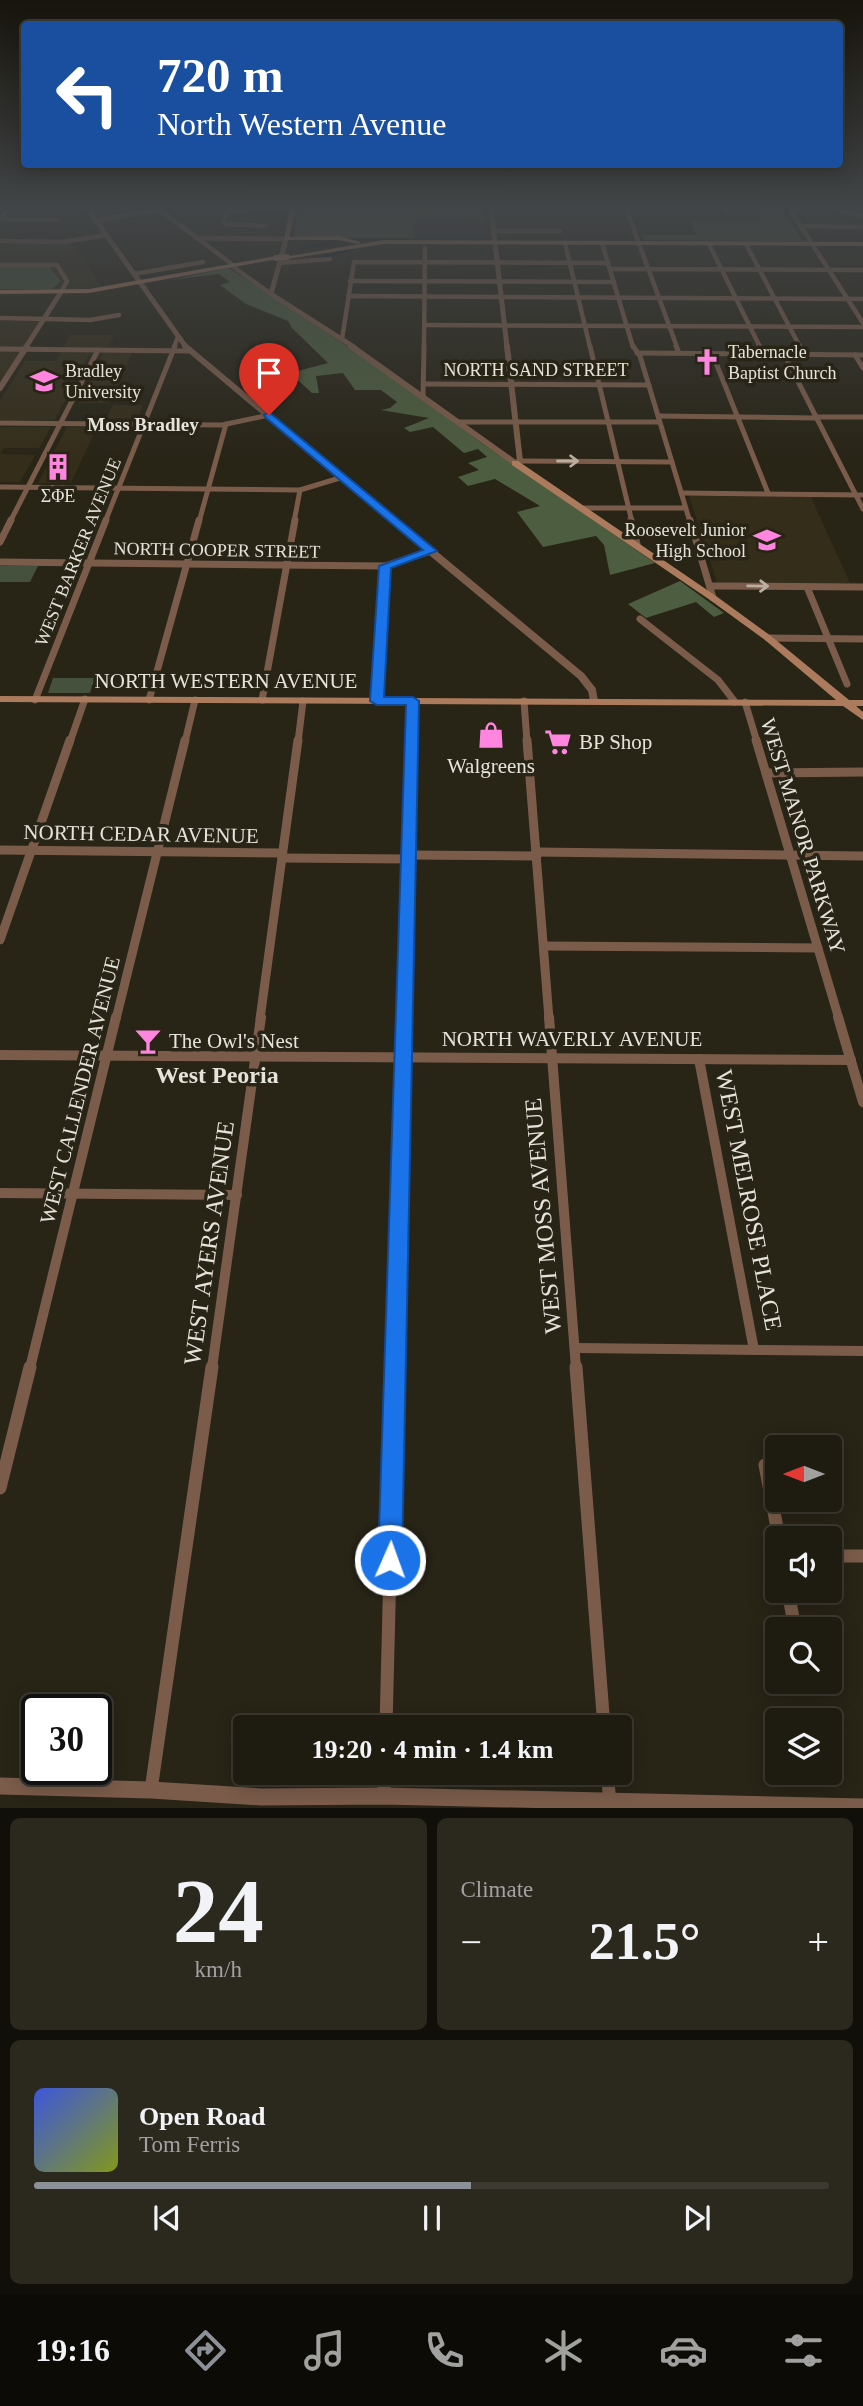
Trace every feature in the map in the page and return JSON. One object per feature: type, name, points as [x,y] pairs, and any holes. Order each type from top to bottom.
[{"type":"main road","points":[[517,462],[768,638],[863,717]]},
{"type":"main road","name":"NORTH WESTERN AVENUE","points":[[0,699],[863,703]]},
{"type":"street","points":[[1,385],[61,292]]},
{"type":"street","points":[[147,292],[189,351],[585,680],[592,690],[594,701]]},
{"type":"street","points":[[342,339],[348,292]]},
{"type":"street","points":[[423,397],[425,292]]},
{"type":"street","points":[[500,292],[516,421],[517,462]]},
{"type":"street","points":[[577,292],[636,544]]},
{"type":"street","points":[[617,292],[649,385],[713,598]]},
{"type":"street","points":[[657,292],[679,353]]},
{"type":"street","points":[[734,292],[763,354]]},
{"type":"street","points":[[772,292],[804,354]]},
{"type":"street","points":[[425,325],[863,325],[845,292]]},
{"type":"street","points":[[271,294],[342,339],[517,462],[672,462]]},
{"type":"street","points":[[348,296],[863,299]]},
{"type":"street","points":[[0,318],[94,319],[119,315]]},
{"type":"street","name":"WEST BARKER AVENUE","points":[[35,700],[178,337]]},
{"type":"street","points":[[0,349],[189,351]]},
{"type":"street","points":[[0,542],[99,350]]},
{"type":"street","points":[[637,353],[863,355]]},
{"type":"street","points":[[712,354],[768,493]]},
{"type":"street","points":[[784,354],[859,495],[863,509]]},
{"type":"street","points":[[855,355],[863,368]]},
{"type":"street","name":"NORTH SAND STREET","points":[[424,384],[649,385]]},
{"type":"street","points":[[0,423],[226,424],[269,415]]},
{"type":"street","points":[[457,422],[607,422],[863,416]]},
{"type":"street","points":[[149,700],[211,488],[226,424]]},
{"type":"street","points":[[0,487],[299,490],[343,477]]},
{"type":"street","points":[[262,701],[299,490]]},
{"type":"street","points":[[681,493],[859,495]]},
{"type":"street","points":[[582,508],[685,508]]},
{"type":"street","name":"NORTH COOPER STREET","points":[[0,562],[385,566],[431,551]]},
{"type":"street","points":[[377,701],[385,566]]},
{"type":"street","points":[[709,586],[863,587]]},
{"type":"street","points":[[807,587],[847,684]]},
{"type":"street","points":[[640,619],[718,680],[740,702]]},
{"type":"street","points":[[768,638],[863,639]]},
{"type":"street","points":[[0,940],[85,699]]},
{"type":"street","name":"WEST CALLENDER AVENUE","points":[[0,1488],[195,700]]},
{"type":"street","name":"WEST AYERS AVENUE","points":[[151,1790],[237,1195],[303,701]]},
{"type":"street","points":[[386,1715],[413,701]]},
{"type":"street","name":"WEST MOSS AVENUE","points":[[524,701],[603,1715]]},
{"type":"street","name":"WEST MANOR PARKWAY","points":[[740,702],[766,773],[863,1102]]},
{"type":"street","points":[[766,773],[863,772]]},
{"type":"street","name":"NORTH CEDAR AVENUE","points":[[0,850],[409,857],[537,854],[863,856]]},
{"type":"street","points":[[544,946],[818,948]]},
{"type":"street","name":"NORTH WAVERLY AVENUE","points":[[0,1055],[850,1060]]},
{"type":"street","name":"WEST MELROSE PLACE","points":[[699,1059],[754,1350]]},
{"type":"street","points":[[0,1194],[237,1195]]},
{"type":"street","points":[[576,1348],[863,1351]]},
{"type":"street","points":[[842,1556],[863,1556]]},
{"type":"street","points":[[384,1785],[384,1796]]},
{"type":"street","points":[[608,1785],[610,1805]]},
{"type":"street","points":[[0,1786],[151,1790],[262,1802],[384,1796],[431,1803],[863,1807]]},
{"type":"shaded area","name":"Bradley University","points":[[0,321],[42,321],[0,388]]},
{"type":"shaded area","name":"Bradley University","points":[[70,335],[114,335],[108,347],[64,347]]},
{"type":"shaded area","name":"Bradley University","points":[[61,352],[90,353],[55,420],[0,420],[0,401],[25,361],[56,361]]},
{"type":"shaded area","name":"Bradley University","points":[[103,353],[132,353],[109,403],[78,403]]},
{"type":"shaded area","name":"Bradley University","points":[[113,405],[143,405],[137,421],[106,420]]},
{"type":"shaded area","name":"Bradley University","points":[[0,427],[51,427],[39,448],[4,448],[0,454]]},
{"type":"shaded area","name":"Bradley University","points":[[67,427],[97,427],[71,483],[38,483]]},
{"type":"shaded area","name":"Bradley University","points":[[0,454],[35,455],[20,482],[0,482]]},
{"type":"shaded area","name":"Roosevelt Junior High School","points":[[689,496],[811,497],[850,583],[717,583]]},
{"type":"green space","points":[[230,292],[266,292],[402,382],[476,439],[655,563],[610,575],[604,545],[596,536],[543,547],[517,512],[540,506],[495,479],[468,486],[458,477],[479,470],[468,463],[487,457],[478,449],[464,453],[433,427],[410,432],[404,428],[429,418],[381,410],[390,408],[397,402],[381,390],[355,390],[343,373],[316,376],[319,393],[312,393],[290,373],[328,363],[288,321],[246,304]]},
{"type":"green space","points":[[0,566],[38,566],[30,582],[0,582]]},
{"type":"green space","points":[[680,581],[724,613],[714,617],[696,602],[646,618],[628,604]]},
{"type":"green space","points":[[53,678],[95,678],[90,693],[48,693]]},
{"type":"place","name":"Tabernacle Baptist Church","points":[[707,362]]},
{"type":"place","name":"Bradley University","points":[[44,381]]},
{"type":"place","name":"ΣΦΕ","points":[[58,467]]},
{"type":"place","name":"Roosevelt Junior High School","points":[[767,540]]},
{"type":"place","name":"Walgreens","points":[[491,735]]},
{"type":"place","name":"BP Shop","points":[[558,742]]},
{"type":"place","name":"The Owl's Nest","points":[[148,1041]]},
{"type":"district","name":"Moss Bradley","points":[[143,424]]},
{"type":"district","name":"West Peoria","points":[[217,1075]]},
{"type":"route","points":[[269,415],[431,551],[385,566],[377,701],[413,701],[390,1560]]}]
